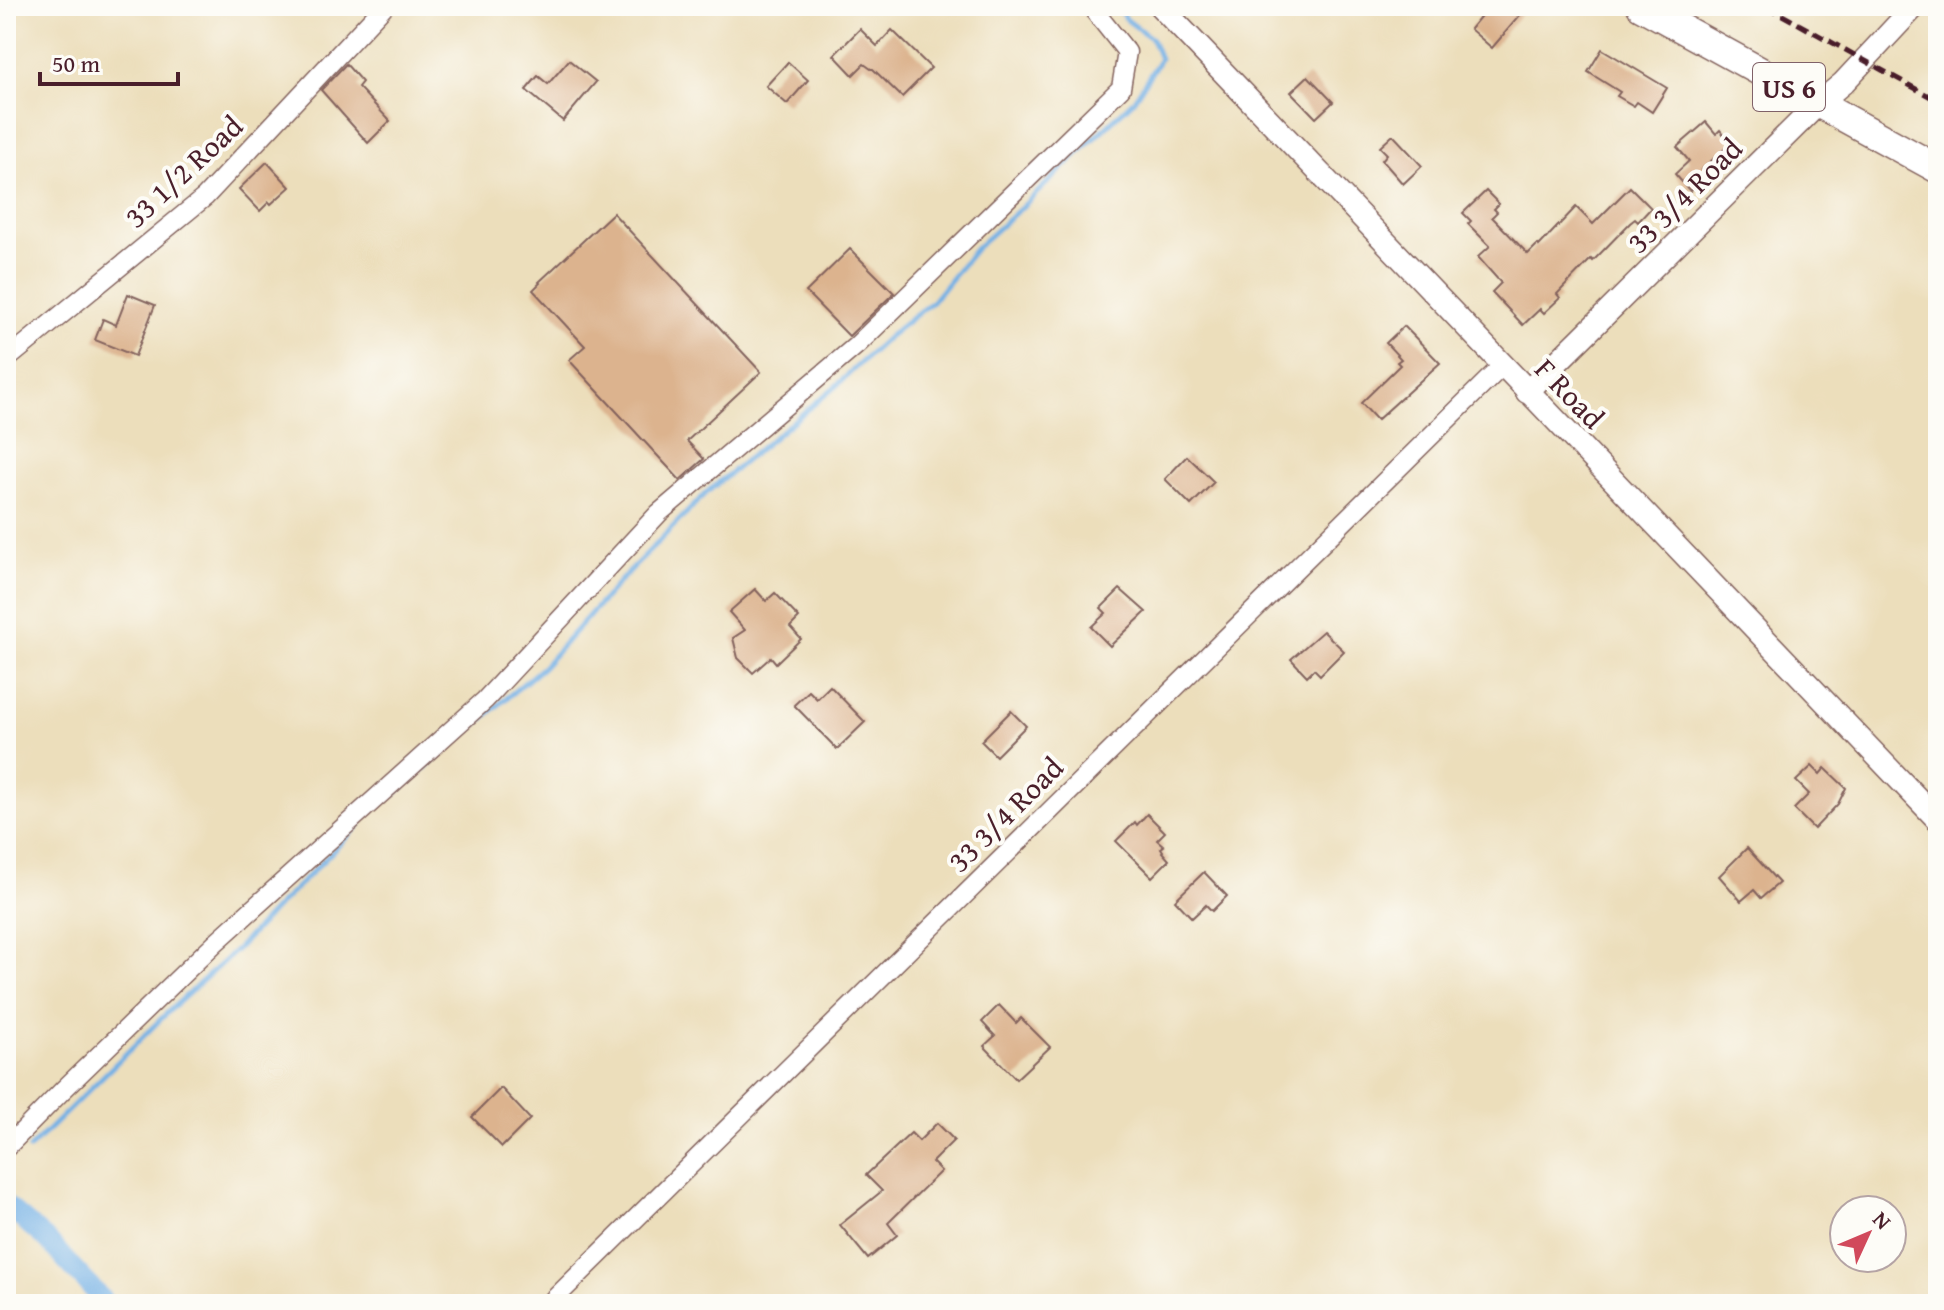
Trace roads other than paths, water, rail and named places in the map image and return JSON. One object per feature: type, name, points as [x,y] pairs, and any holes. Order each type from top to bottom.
[{"type":"main road","name":"US 6","points":[[1641,6],[1938,169]]},
{"type":"street","name":"33 1/2 Road","points":[[6,360],[205,197],[384,6]]},
{"type":"street","points":[[7,1147],[216,942],[485,700],[659,513],[857,345],[1121,88],[1127,52],[1096,13],[1094,6]]},
{"type":"street","name":"F Road","points":[[1160,6],[1938,820]]},
{"type":"street","name":"33 3/4 Road","points":[[1527,392],[1819,103],[1843,83],[1915,6]]},
{"type":"street","name":"33 3/4 Road","points":[[549,1304],[1502,366]]},
{"type":"waterway","points":[[394,794],[543,667],[621,580],[706,493],[932,302],[976,248],[1133,101],[1160,59],[1152,39],[1127,20],[1116,6]]},
{"type":"waterway","points":[[29,1149],[167,1013],[236,950],[360,824]]},
{"type":"waterway","points":[[6,1205],[48,1241],[104,1304]]},
{"type":"railway","points":[[1766,6],[1938,101]]}]
